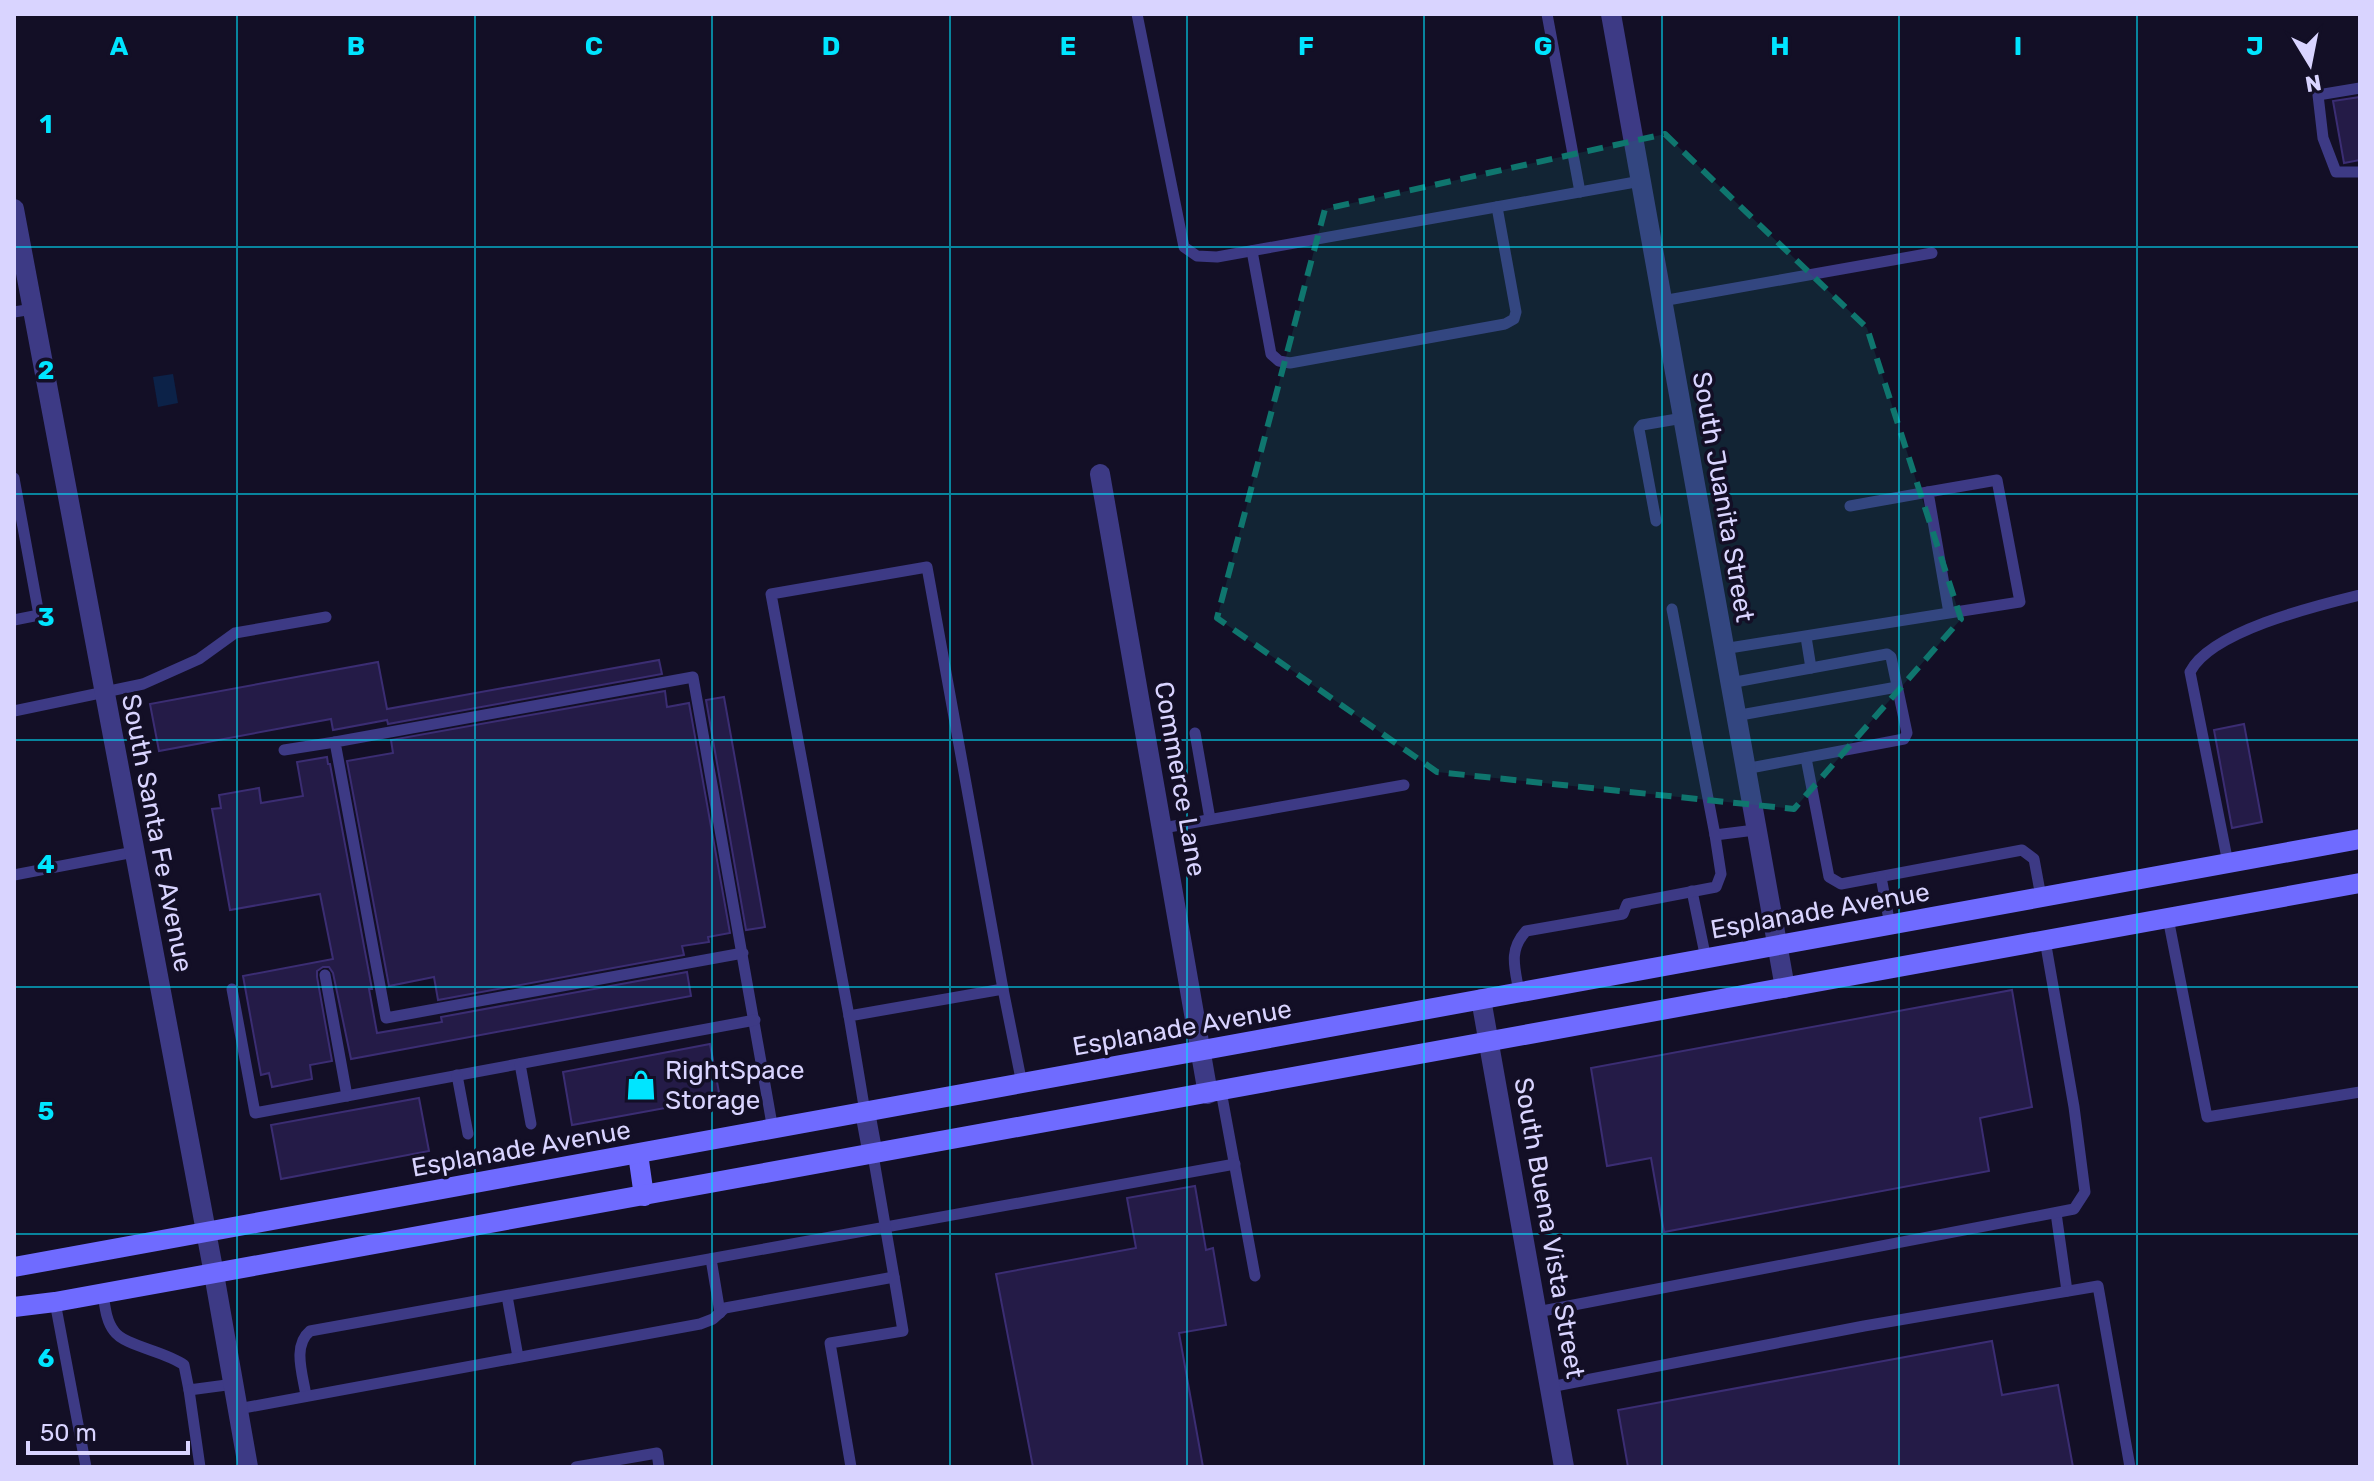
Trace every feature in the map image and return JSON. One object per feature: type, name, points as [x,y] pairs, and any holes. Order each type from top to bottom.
[{"type":"main road","name":"Esplanade Avenue","points":[[14,1267],[2360,839]]},
{"type":"main road","points":[[14,1307],[103,1294],[873,1155],[2360,883]]},
{"type":"main road","points":[[638,1154],[644,1196]]},
{"type":"street","name":"South Juanita Street","points":[[1611,14],[1785,988]]},
{"type":"street","name":"South Santa Fe Avenue","points":[[14,209],[23,311],[104,693],[248,1467]]},
{"type":"street","name":"Commerce Lane","points":[[1100,474],[1201,1051],[1215,1093]]},
{"type":"street","name":"South Buena Vista Street","points":[[1481,999],[1564,1467]]},
{"type":"street","points":[[865,1112],[873,1155]]},
{"type":"lane","points":[[1137,14],[1184,247],[1197,256],[1217,257],[1641,181]]},
{"type":"lane","points":[[1547,14],[1580,192]]},
{"type":"lane","points":[[2360,88],[2318,95],[2323,138],[2336,172],[2360,172]]},
{"type":"lane","points":[[1252,251],[1271,354],[1279,361],[1290,363],[1505,324],[1514,319],[1516,312],[1497,207]]},
{"type":"lane","points":[[1662,301],[1932,253]]},
{"type":"lane","points":[[1656,521],[1639,429],[1642,425],[1683,418]]},
{"type":"lane","points":[[14,478],[39,615],[14,620]]},
{"type":"lane","points":[[1723,649],[2020,602],[1997,480],[1850,506]]},
{"type":"lane","points":[[1928,492],[1949,613]]},
{"type":"lane","points":[[865,1112],[771,594],[927,567],[1022,1084]]},
{"type":"lane","points":[[2228,863],[2190,672],[2197,659],[2216,645],[2242,633],[2360,595]]},
{"type":"lane","points":[[1519,992],[1512,956],[1518,940],[1526,931],[1623,914],[1627,904],[1716,887],[1721,874],[1715,835],[1672,609]]},
{"type":"lane","points":[[14,711],[143,684],[199,659],[235,633],[326,617]]},
{"type":"lane","points":[[1806,637],[1811,668]]},
{"type":"lane","points":[[1730,683],[1887,654],[1891,657],[1907,733],[1904,739],[1745,769]]},
{"type":"lane","points":[[284,750],[693,677],[773,1130]]},
{"type":"lane","points":[[1735,716],[1897,687]]},
{"type":"lane","points":[[1195,733],[1210,819]]},
{"type":"lane","points":[[335,742],[386,1018],[743,953]]},
{"type":"lane","points":[[1806,758],[1829,877],[1841,884],[2022,850],[2034,859],[2041,897]]},
{"type":"lane","points":[[1163,828],[1404,785]]},
{"type":"lane","points":[[1715,835],[1755,830]]},
{"type":"lane","points":[[14,875],[134,852]]},
{"type":"lane","points":[[1881,877],[1890,925]]},
{"type":"lane","points":[[1692,891],[1706,959]]},
{"type":"lane","points":[[2168,918],[2207,1117],[2360,1092]]},
{"type":"lane","points":[[1537,1312],[2074,1209],[2085,1192],[2074,1107],[2045,940]]},
{"type":"lane","points":[[325,975],[347,1096]]},
{"type":"lane","points":[[232,989],[255,1113],[755,1020]]},
{"type":"lane","points":[[849,1016],[1003,989]]},
{"type":"lane","points":[[520,1064],[531,1124]]},
{"type":"lane","points":[[457,1075],[468,1134]]},
{"type":"lane","points":[[1215,1093],[1235,1164],[1255,1276]]},
{"type":"lane","points":[[851,1467],[830,1343],[903,1331],[873,1155]]},
{"type":"lane","points":[[306,1396],[299,1347],[302,1338],[310,1331],[1235,1164]]},
{"type":"lane","points":[[2056,1213],[2067,1291]]},
{"type":"lane","points":[[711,1259],[720,1313]]},
{"type":"lane","points":[[238,1409],[700,1324],[725,1308],[894,1277]]},
{"type":"lane","points":[[1550,1387],[1864,1326],[2098,1286],[2130,1467]]},
{"type":"lane","points":[[103,1294],[113,1331],[121,1339],[170,1355],[184,1365],[200,1467]]},
{"type":"lane","points":[[507,1296],[518,1357]]},
{"type":"lane","points":[[55,1302],[86,1467]]},
{"type":"lane","points":[[189,1390],[234,1384]]},
{"type":"lane","points":[[576,1467],[657,1453],[659,1467]]},
{"type":"highlighted area","points":[[1665,134],[1867,328],[1961,619],[1794,809],[1437,772],[1217,618],[1325,209]]},
{"type":"water","points":[[173,374],[178,403],[158,407],[153,377]]},
{"type":"building","points":[[2360,97],[2360,160],[2344,163],[2333,101]]},
{"type":"building","points":[[659,660],[662,674],[388,724],[387,720],[333,730],[331,719],[159,751],[150,704],[378,662],[387,709]]},
{"type":"building","points":[[665,691],[667,707],[689,703],[730,933],[708,937],[709,942],[682,946],[684,955],[438,1000],[434,977],[389,986],[347,761],[393,753],[391,740]]},
{"type":"building","points":[[724,697],[765,927],[746,930],[706,700]]},
{"type":"building","points":[[2244,724],[2262,822],[2232,828],[2214,730]]},
{"type":"building","points":[[327,757],[372,989],[369,989],[377,1033],[442,1022],[441,1017],[687,972],[691,996],[351,1059],[333,973],[329,967],[323,967],[317,971],[317,977],[332,1061],[310,1065],[312,1079],[272,1087],[269,1073],[261,1075],[243,976],[333,959],[320,894],[230,910],[212,809],[221,808],[219,795],[259,788],[261,803],[303,796],[297,762]]},
{"type":"building","points":[[2012,990],[2032,1107],[1980,1118],[1989,1171],[1664,1232],[1651,1158],[1607,1166],[1591,1068]]},
{"type":"building","name":"RightSpace Storage","points":[[710,1044],[720,1098],[572,1125],[563,1072]]},
{"type":"building","points":[[419,1098],[429,1151],[281,1179],[271,1125]]},
{"type":"building","points":[[1195,1186],[1206,1250],[1213,1248],[1226,1325],[1179,1333],[1203,1467],[1033,1467],[996,1274],[1136,1248],[1127,1198]]},
{"type":"building","points":[[1992,1341],[2002,1395],[2058,1385],[2073,1467],[1628,1467],[1618,1410]]},
{"type":"place","name":"RightSpace Storage","points":[[641,1085]]}]
